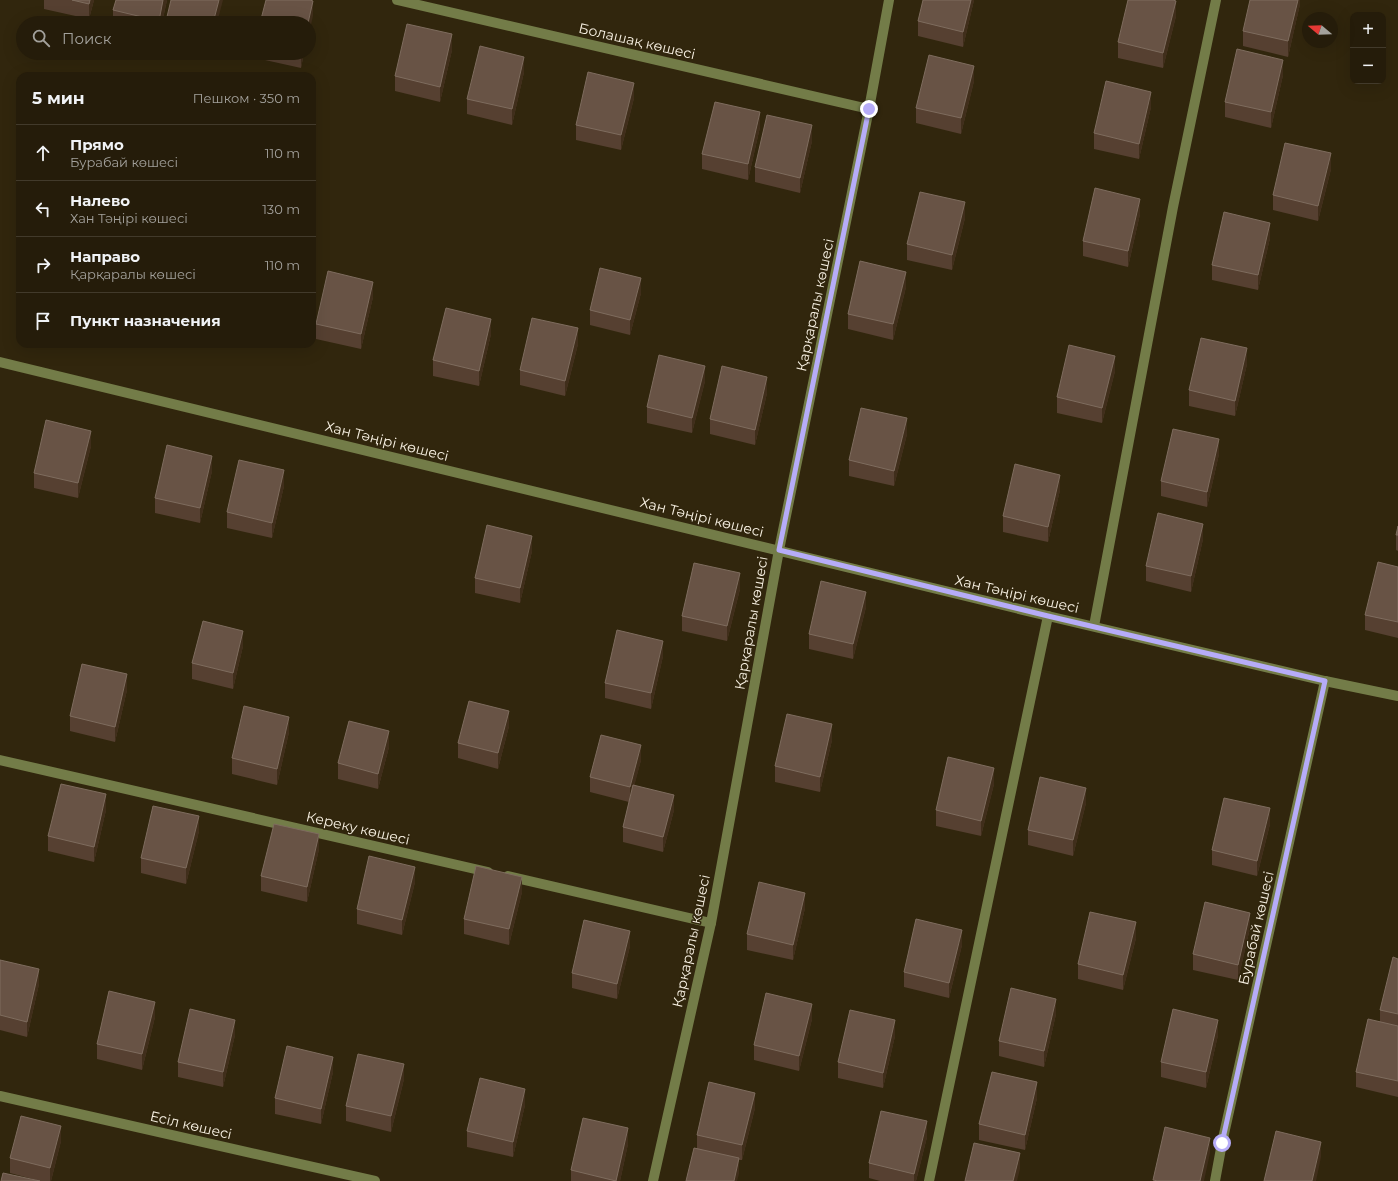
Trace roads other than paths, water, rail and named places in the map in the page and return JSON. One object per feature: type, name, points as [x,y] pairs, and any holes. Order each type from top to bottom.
[{"type":"street","name":"Болашақ көшесі","points":[[398,0],[869,109]]},
{"type":"street","name":"Қарқаралы көшесі","points":[[653,1181],[711,923],[779,550],[869,109],[889,0]]},
{"type":"street","points":[[1094,626],[1173,207],[1216,0]]},
{"type":"street","name":"Хан Тәңірі көшесі","points":[[0,362],[1048,616],[1325,681],[1398,696]]},
{"type":"street","points":[[929,1181],[1048,616]]},
{"type":"street","name":"Бурабай көшесі","points":[[1215,1181],[1222,1143],[1325,681]]},
{"type":"street","name":"Кереку көшесі","points":[[0,760],[711,923]]},
{"type":"street","name":"Есіл көшесі","points":[[0,1096],[375,1181]]}]
